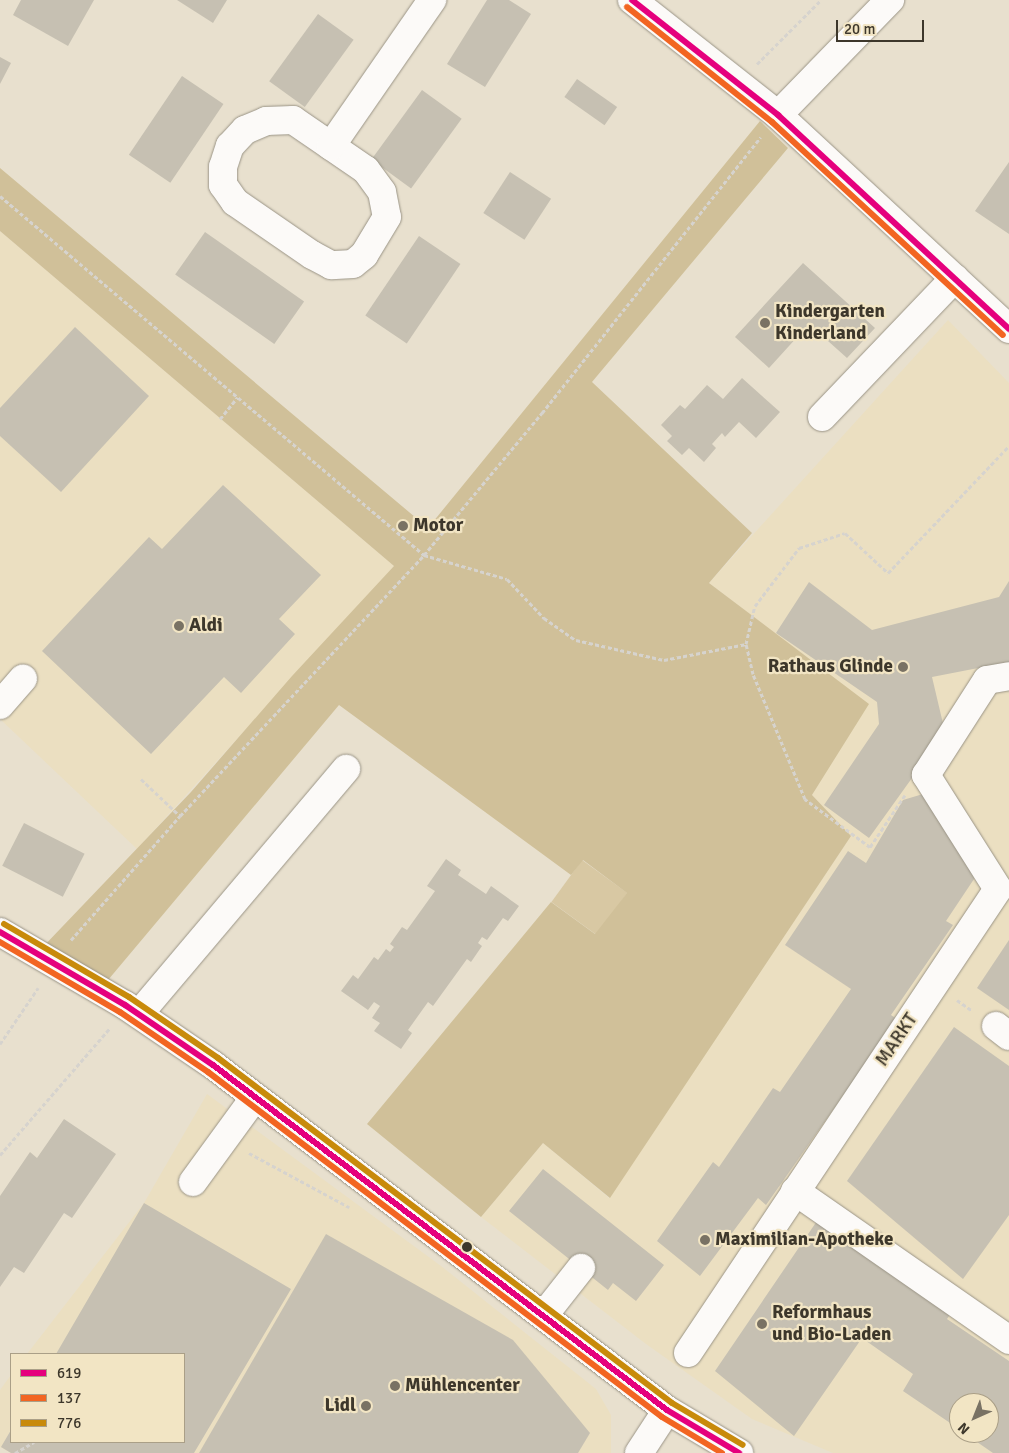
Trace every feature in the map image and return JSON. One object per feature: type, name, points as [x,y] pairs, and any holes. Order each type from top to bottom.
[{"type":"street","points":[[331,146],[432,0]]},
{"type":"street","points":[[632,0],[739,82],[778,115],[1009,329]]},
{"type":"street","points":[[778,115],[890,0]]},
{"type":"street","points":[[293,120],[331,146],[366,170],[382,192],[387,217],[364,255],[353,264],[331,265],[312,255],[235,202],[223,185],[222,167],[230,146],[245,130],[266,121],[293,120]]},
{"type":"street","points":[[822,417],[955,278]]},
{"type":"street","name":"MARKT","points":[[688,1353],[934,984],[1003,893],[926,775],[987,680],[1009,676]]},
{"type":"street","points":[[0,705],[23,679]]},
{"type":"street","points":[[132,1009],[346,769]]},
{"type":"street","points":[[0,932],[56,962],[132,1009],[255,1097],[667,1410],[738,1453]]},
{"type":"street","points":[[193,1182],[255,1097]]},
{"type":"street","points":[[795,1190],[1009,1340]]},
{"type":"street","points":[[544,1315],[581,1268]]},
{"type":"street","points":[[639,1453],[667,1410]]},
{"type":"path","points":[[739,82],[821,0]]},
{"type":"path","points":[[0,1044],[76,933],[180,816],[424,555],[542,413],[778,115]]},
{"type":"path","points":[[0,196],[424,555],[507,579],[544,618],[576,640],[664,660],[746,644]]},
{"type":"path","points":[[220,419],[238,397]]},
{"type":"path","points":[[906,793],[870,847],[805,799],[753,674],[746,644],[755,606],[798,548],[845,532],[888,573],[1009,446]]},
{"type":"path","points":[[141,779],[180,816]]},
{"type":"path","points":[[934,984],[1002,1031]]},
{"type":"path","points":[[0,1155],[132,1009]]},
{"type":"path","points":[[15,1453],[32,1443]]},
{"type":"shaded area","points":[[760,121],[788,148],[592,382],[752,533],[709,583],[869,704],[812,795],[851,836],[610,1198],[543,1143],[481,1217],[367,1124],[551,902],[595,934],[627,893],[583,860],[571,875],[339,705],[103,986],[40,950],[191,792],[292,676],[394,566],[0,231],[0,168],[428,528]]},
{"type":"shaded area","points":[[0,231],[394,566],[137,849],[0,719]]},
{"type":"shaded area","points":[[948,320],[1009,383],[1009,1453],[833,1453],[752,1419],[646,1344],[481,1217],[543,1143],[609,1198],[851,836],[812,795],[868,704],[709,583]]},
{"type":"shaded area","points":[[582,860],[627,893],[597,935],[551,902]]},
{"type":"shaded area","points":[[207,1094],[441,1266],[596,1389],[611,1415],[611,1453],[11,1453],[0,1447],[0,1390],[10,1376],[10,1443],[185,1443],[185,1353],[28,1353],[144,1203]]},
{"type":"building","points":[[21,0],[94,0],[68,46],[13,15]]},
{"type":"building","points":[[177,0],[227,0],[213,23]]},
{"type":"building","points":[[487,0],[509,0],[531,14],[485,87],[447,64]]},
{"type":"building","points":[[318,14],[354,40],[305,107],[269,81]]},
{"type":"building","points":[[0,57],[11,63],[0,84]]},
{"type":"building","points":[[182,76],[223,104],[170,183],[129,155]]},
{"type":"building","points":[[577,79],[617,107],[605,125],[564,97]]},
{"type":"building","points":[[422,90],[462,119],[411,188],[371,160]]},
{"type":"building","points":[[1009,162],[1009,234],[975,211]]},
{"type":"building","points":[[510,172],[551,199],[524,240],[483,213]]},
{"type":"building","points":[[205,232],[304,301],[274,344],[175,275]]},
{"type":"building","points":[[419,236],[460,264],[407,344],[365,316]]},
{"type":"building","points":[[803,263],[875,328],[847,358],[809,324],[769,368],[735,337]]},
{"type":"building","points":[[75,327],[149,396],[61,492],[0,436],[0,408]]},
{"type":"building","points":[[742,378],[780,412],[756,438],[739,422],[725,437],[722,433],[712,444],[716,448],[704,462],[689,448],[682,455],[667,441],[672,436],[661,425],[680,405],[685,409],[707,385],[723,399]]},
{"type":"building","points":[[223,485],[321,575],[279,619],[295,634],[241,693],[224,677],[151,754],[42,651],[149,537],[162,549]]},
{"type":"building","points":[[1009,581],[1009,662],[932,677],[945,732],[869,838],[824,805],[879,724],[877,702],[776,633],[809,582],[872,630],[999,597]]},
{"type":"building","points":[[933,791],[972,861],[974,879],[946,921],[953,925],[891,1015],[897,1019],[766,1205],[758,1198],[700,1276],[657,1241],[713,1162],[719,1167],[773,1088],[780,1092],[851,989],[785,945],[848,851],[866,863],[903,800]]},
{"type":"building","points":[[24,823],[85,854],[63,897],[2,866]]},
{"type":"building","points":[[446,859],[461,870],[458,875],[486,894],[491,886],[519,906],[508,921],[503,918],[487,940],[482,937],[478,943],[482,946],[471,962],[467,959],[433,1006],[428,1002],[408,1030],[412,1033],[401,1049],[374,1031],[380,1023],[372,1018],[380,1006],[374,1002],[368,1010],[341,991],[353,975],[358,979],[374,957],[378,960],[386,949],[390,952],[394,947],[390,944],[402,927],[407,930],[435,891],[427,886]]},
{"type":"building","points":[[1009,940],[1009,1010],[977,988]]},
{"type":"building","points":[[954,1027],[1009,1066],[1009,1215],[963,1279],[847,1181]]},
{"type":"building","points":[[64,1119],[116,1154],[72,1218],[64,1213],[24,1273],[14,1267],[0,1287],[0,1196],[30,1152],[37,1158]]},
{"type":"building","points":[[543,1169],[664,1265],[636,1301],[613,1283],[608,1290],[509,1211]]},
{"type":"building","points":[[144,1203],[291,1289],[194,1453],[11,1453],[1,1447],[10,1432],[10,1443],[185,1443],[185,1353],[57,1353]]},
{"type":"building","points":[[819,1218],[953,1310],[947,1319],[1009,1361],[1009,1453],[993,1453],[978,1443],[999,1443],[999,1393],[949,1393],[949,1422],[903,1391],[913,1374],[862,1338],[794,1436],[715,1371]]},
{"type":"building","name":"Mühlencenter","points":[[326,1234],[513,1340],[590,1433],[578,1453],[199,1453]]},
{"type":"transit line","name":"619","points":[[632,0],[778,115],[1009,329]]},
{"type":"transit line","name":"137","points":[[627,7],[772,122],[1003,335]]},
{"type":"transit line","name":"776","points":[[4,924],[129,997],[218,1058],[672,1403],[743,1445]]},
{"type":"transit line","name":"619","points":[[0,932],[125,1005],[213,1065],[667,1410],[739,1453]]},
{"type":"transit line","name":"137","points":[[0,942],[120,1012],[208,1072],[662,1417],[722,1453]]},
{"type":"place","name":"Kindergarten Kinderland","points":[[765,323]]},
{"type":"place","name":"Motor","points":[[403,526]]},
{"type":"place","name":"Aldi","points":[[179,626]]},
{"type":"place","name":"Rathaus Glinde","points":[[903,667]]},
{"type":"place","name":"Maximilian-Apotheke","points":[[705,1240]]},
{"type":"place","name":"Reformhaus und Bio-Laden","points":[[762,1324]]},
{"type":"place","name":"Mühlencenter","points":[[395,1386]]},
{"type":"place","name":"Lidl","points":[[366,1406]]}]
